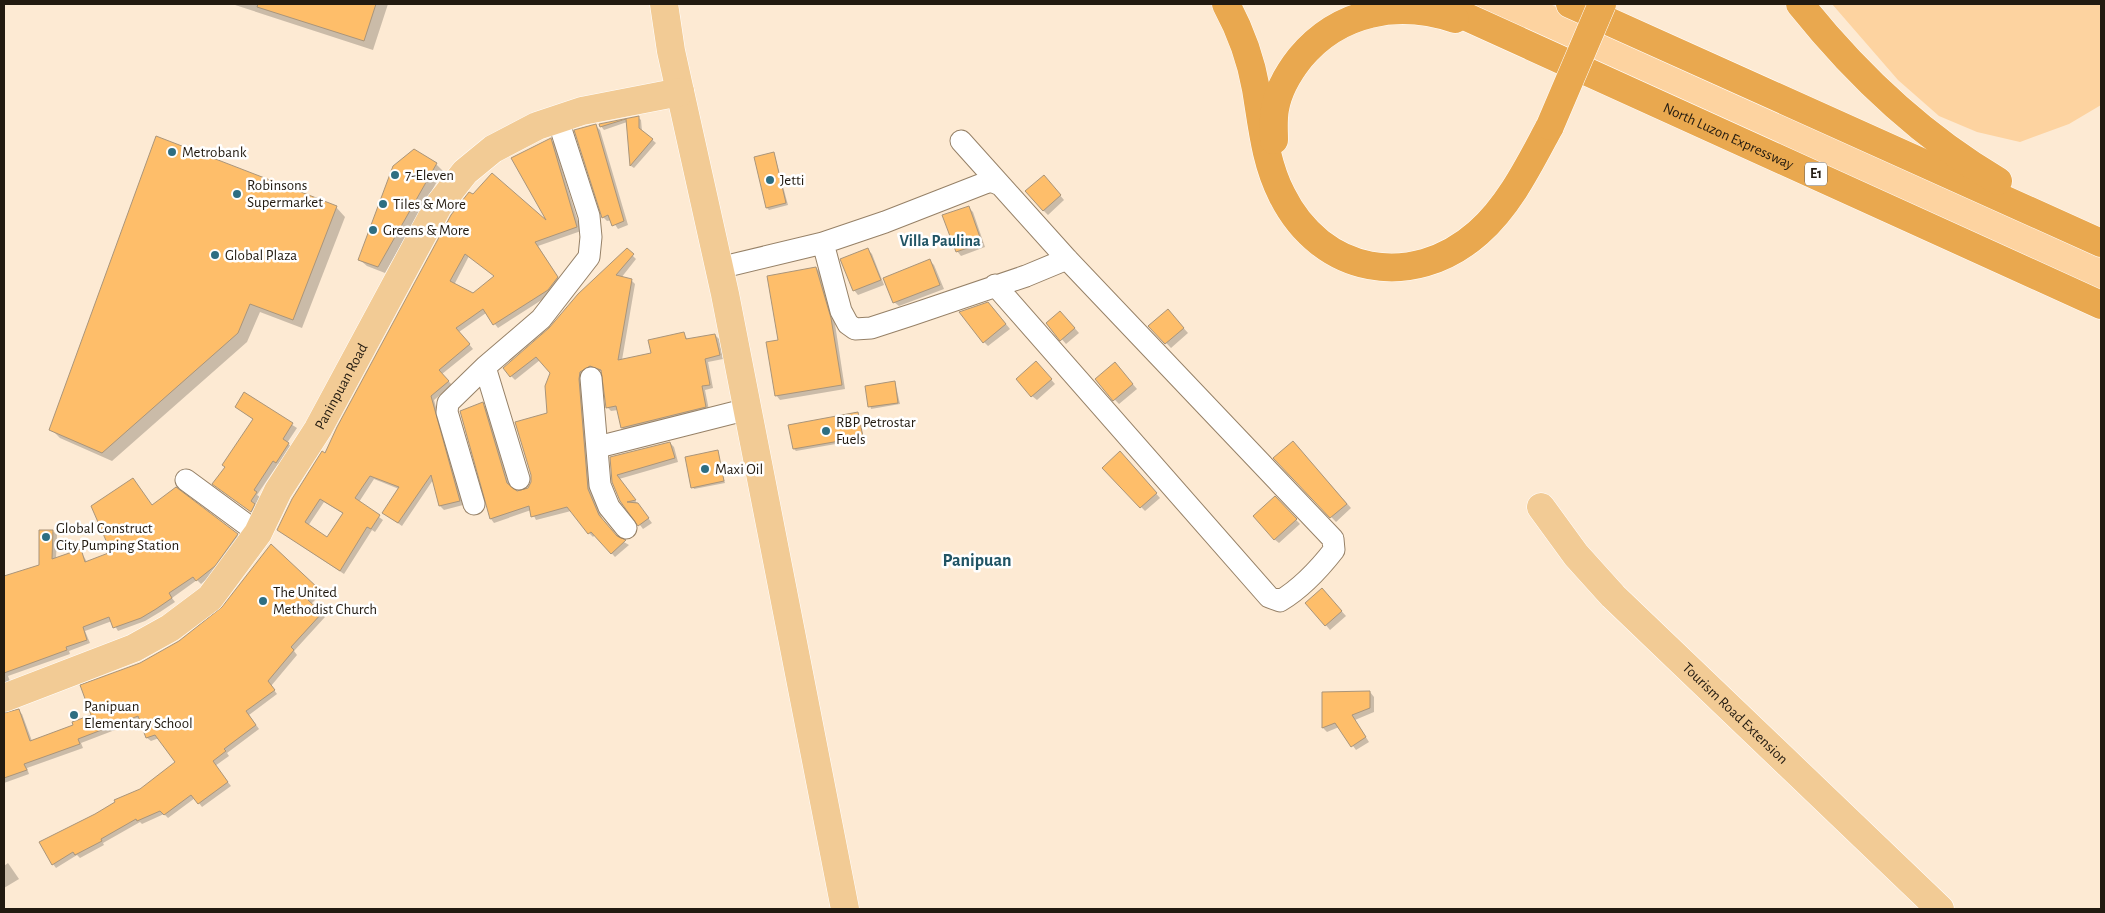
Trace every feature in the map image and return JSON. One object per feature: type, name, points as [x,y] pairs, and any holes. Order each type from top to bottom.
[{"type":"highway","points":[[1226,4],[1234,19],[1250,65],[1264,139],[1274,178],[1282,196],[1296,218],[1312,237],[1329,250],[1369,266],[1390,268],[1412,266],[1435,260],[1478,233],[1508,198],[1550,126],[1602,4]]},
{"type":"highway","name":"North Luzon Expressway","points":[[1438,4],[1530,44],[2101,305]]},
{"type":"highway","points":[[1570,4],[2096,240]]},
{"type":"highway","points":[[1800,4],[1863,77],[1929,136],[2096,240]]},
{"type":"highway","points":[[1274,178],[1275,109],[1280,94],[1291,70],[1306,52],[1340,24],[1359,16],[1400,9],[1447,16],[1530,44]]},
{"type":"main road","points":[[664,4],[680,92],[748,409],[845,909]]},
{"type":"main road","name":"Paninpuan Road","points":[[4,698],[134,648],[170,628],[210,598],[258,533],[278,492],[318,429],[438,206],[465,172],[493,149],[537,126],[582,111],[680,92]]},
{"type":"main road","name":"Tourism Road Extension","points":[[1541,507],[1576,555],[1613,596],[1940,909]]},
{"type":"street","points":[[474,504],[447,412],[448,404],[485,367],[541,319],[589,257],[591,237],[589,216],[558,120]]},
{"type":"street","points":[[961,141],[1067,259],[1333,540],[1334,550],[1328,558],[1290,595],[1280,601],[1268,597],[994,285]]},
{"type":"street","points":[[719,268],[823,243],[885,222],[985,183],[991,181],[998,184]]},
{"type":"street","points":[[823,243],[841,312],[848,324],[855,329],[870,328],[994,285],[1026,276],[1067,259]]},
{"type":"street","points":[[485,367],[519,479]]},
{"type":"street","points":[[591,378],[600,485],[604,498],[626,528]]},
{"type":"street","points":[[598,447],[748,409]]},
{"type":"street","points":[[186,480],[258,533]]},
{"type":"shaded area","points":[[1464,4],[1550,4],[2101,254],[2101,293]]},
{"type":"shaded area","points":[[1832,4],[2101,4],[2101,105],[2069,124],[2020,142],[1977,132],[1939,116],[1898,80]]},
{"type":"building","points":[[258,4],[376,4],[364,41],[257,7]]},
{"type":"building","points":[[639,116],[639,128],[653,139],[630,166],[626,119],[600,127],[599,124]]},
{"type":"building","points":[[596,124],[624,221],[612,226],[608,215],[602,218],[574,130]]},
{"type":"building","name":"Global Plaza","points":[[156,136],[337,206],[293,320],[250,304],[238,333],[102,453],[49,430]]},
{"type":"building","points":[[551,138],[577,227],[535,242],[558,277],[548,290],[493,325],[483,309],[456,328],[470,344],[439,370],[449,381],[431,396],[460,501],[439,506],[431,475],[398,523],[382,513],[399,487],[370,476],[355,498],[380,515],[371,529],[367,527],[340,571],[277,530],[292,499],[322,451],[325,453],[337,427],[451,215],[469,192],[473,194],[492,173],[546,220],[511,158]],"holes":[[[465,254],[494,276],[473,293],[450,281]],[[320,499],[343,513],[327,537],[305,522]]]},
{"type":"building","points":[[414,149],[437,163],[378,267],[358,260],[393,166]]},
{"type":"building","name":"Jetti","points":[[774,152],[786,203],[766,208],[754,157]]},
{"type":"building","points":[[1044,175],[1061,195],[1043,211],[1025,191]]},
{"type":"building","points":[[969,206],[982,243],[956,252],[942,215]]},
{"type":"building","points":[[627,248],[634,254],[616,275],[632,279],[618,360],[651,353],[648,340],[684,332],[686,339],[715,334],[720,355],[705,359],[710,385],[702,386],[706,407],[621,428],[616,406],[606,408],[601,370],[590,366],[580,372],[588,489],[599,515],[617,536],[626,540],[611,554],[591,532],[588,534],[567,507],[531,517],[529,506],[490,519],[460,411],[483,402],[507,483],[517,491],[528,488],[531,482],[531,475],[515,422],[547,413],[545,386],[550,373],[536,357],[510,377],[503,368],[549,328],[578,294]]},
{"type":"building","points":[[868,248],[881,280],[853,291],[840,259]]},
{"type":"building","points":[[930,259],[940,285],[893,303],[883,278]]},
{"type":"building","points":[[816,267],[831,318],[842,385],[775,396],[766,342],[778,340],[767,276]]},
{"type":"building","points":[[988,302],[1006,324],[983,343],[959,312]]},
{"type":"building","points":[[1168,309],[1184,328],[1165,344],[1148,326]]},
{"type":"building","points":[[1060,311],[1075,328],[1060,341],[1046,323]]},
{"type":"building","points":[[1036,361],[1052,379],[1031,397],[1016,379]]},
{"type":"building","points":[[1115,362],[1133,384],[1113,401],[1095,379]]},
{"type":"building","points":[[895,381],[898,403],[868,407],[865,386]]},
{"type":"building","points":[[244,392],[293,423],[283,439],[289,443],[276,463],[273,461],[254,490],[257,492],[251,501],[255,504],[251,512],[212,484],[225,467],[222,465],[253,419],[235,407]]},
{"type":"building","name":"RBP Petrostar Fuels","points":[[858,412],[863,437],[793,449],[788,425]]},
{"type":"building","points":[[1293,441],[1347,504],[1330,518],[1273,458]]},
{"type":"building","points":[[670,442],[675,458],[617,475],[636,500],[627,502],[638,503],[649,518],[638,526],[620,501],[612,482],[610,457]]},
{"type":"building","name":"Maxi Oil","points":[[718,450],[724,481],[691,488],[685,457]]},
{"type":"building","points":[[1120,451],[1157,493],[1140,508],[1102,468]]},
{"type":"building","points":[[133,478],[152,505],[176,487],[238,534],[215,566],[196,581],[193,577],[169,593],[172,598],[141,618],[113,628],[109,617],[83,627],[87,640],[66,647],[67,650],[4,673],[4,576],[39,565],[39,530],[53,530],[52,559],[81,549],[85,562],[111,552],[91,506]]},
{"type":"building","points":[[1275,496],[1297,519],[1274,540],[1253,516]]},
{"type":"building","points":[[271,544],[319,589],[308,600],[322,613],[291,647],[294,650],[268,681],[275,690],[246,711],[256,725],[224,749],[226,751],[213,761],[228,782],[198,804],[191,795],[164,815],[160,811],[137,821],[136,819],[101,839],[102,841],[75,855],[73,852],[52,865],[39,842],[95,814],[115,802],[114,800],[140,789],[175,762],[155,735],[146,738],[138,716],[78,739],[80,744],[24,764],[27,770],[4,778],[4,713],[19,709],[30,741],[73,725],[72,722],[91,715],[80,685],[140,663],[179,641],[222,607]]},
{"type":"building","points":[[1322,588],[1342,611],[1325,626],[1305,603]]},
{"type":"building","points":[[1370,691],[1370,708],[1352,715],[1366,737],[1351,747],[1335,723],[1322,728],[1322,692]]},
{"type":"place","name":"Metrobank","points":[[172,152]]},
{"type":"place","name":"7-Eleven","points":[[395,175]]},
{"type":"place","name":"Jetti","points":[[770,180]]},
{"type":"place","name":"Robinsons Supermarket","points":[[237,194]]},
{"type":"place","name":"Tiles & More","points":[[383,204]]},
{"type":"place","name":"Greens & More","points":[[373,230]]},
{"type":"place","name":"Global Plaza","points":[[215,255]]},
{"type":"place","name":"RBP Petrostar Fuels","points":[[826,431]]},
{"type":"place","name":"Maxi Oil","points":[[705,469]]},
{"type":"place","name":"Global Construct City Pumping Station","points":[[46,537]]},
{"type":"place","name":"The United Methodist Church","points":[[263,601]]},
{"type":"place","name":"Panipuan Elementary School","points":[[74,715]]},
{"type":"district","name":"Villa Paulina","points":[[940,241]]},
{"type":"district","name":"Panipuan","points":[[977,561]]}]
